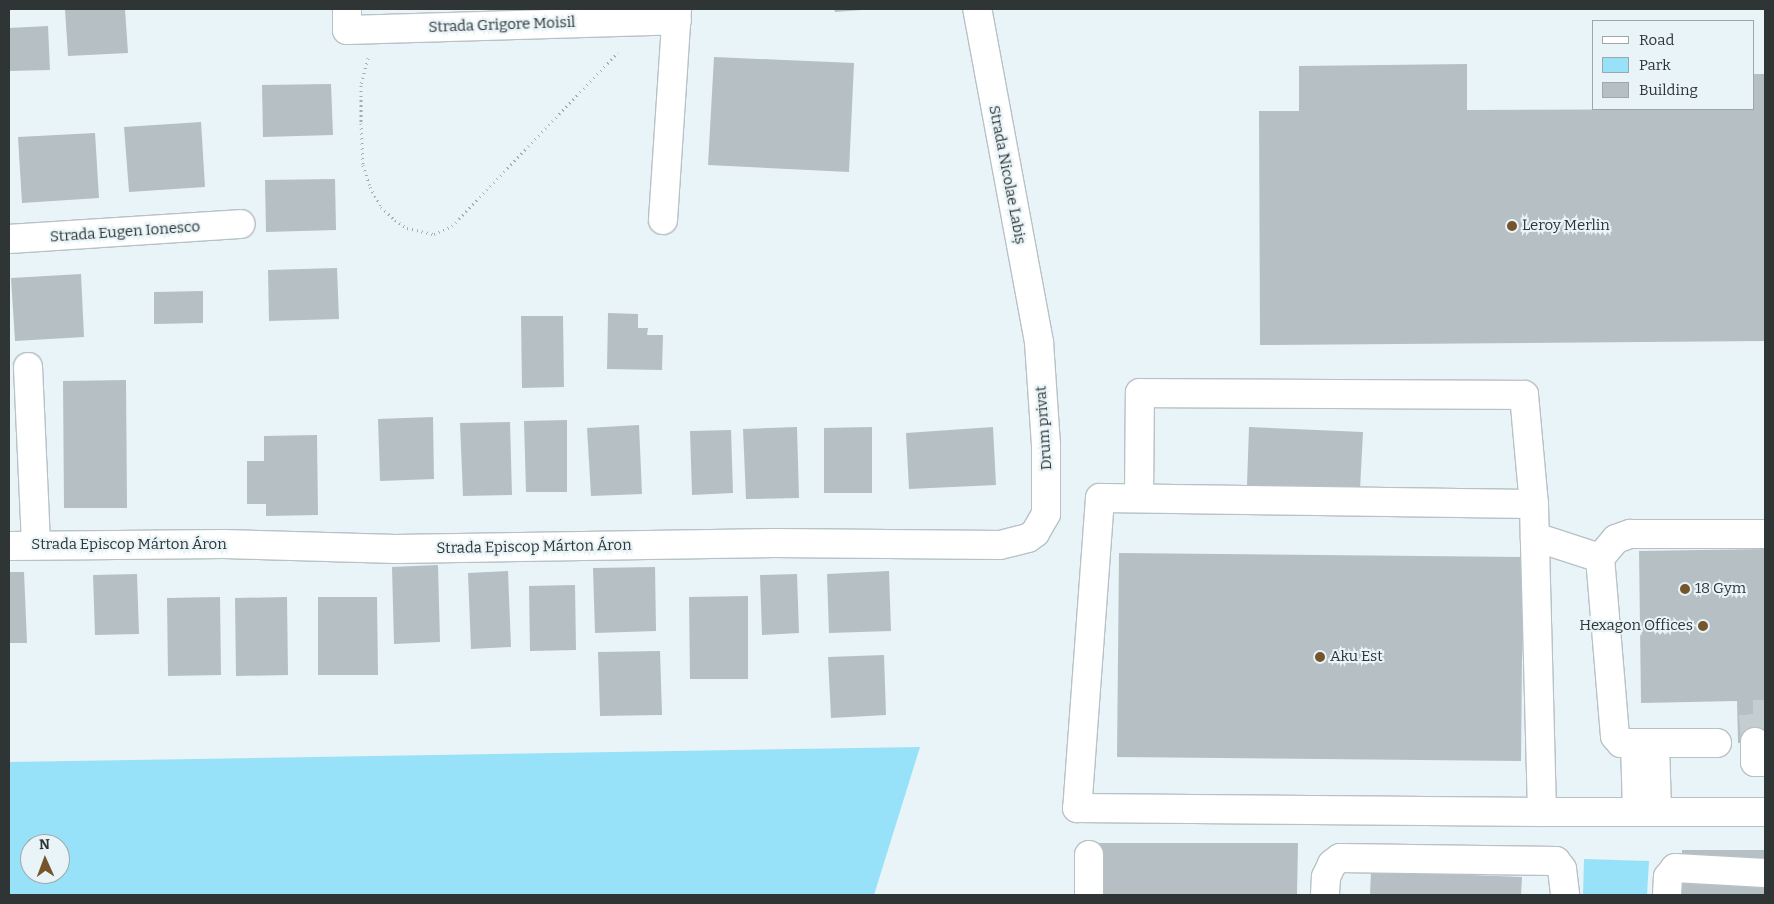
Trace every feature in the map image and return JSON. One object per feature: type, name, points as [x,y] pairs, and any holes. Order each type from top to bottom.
[{"type":"street","name":"Strada Grigore Moisil","points":[[347,9],[348,30],[648,21],[677,14],[663,220]]},
{"type":"street","name":"Strada Nicolae Labiș","points":[[977,9],[1039,342]]},
{"type":"street","name":"Strada Eugen Ionesco","points":[[9,239],[241,224]]},
{"type":"street","name":"Drum privat","points":[[1039,342],[1046,445],[1046,514]]},
{"type":"street","points":[[28,367],[36,545]]},
{"type":"street","points":[[1139,498],[1140,393],[1524,395],[1534,504],[1542,812]]},
{"type":"street","points":[[1534,504],[1100,498],[1077,808],[1765,812]]},
{"type":"street","name":"Strada Episcop Márton Áron","points":[[9,546],[224,544],[396,549],[775,543],[1000,545],[1019,542],[1035,533],[1046,514]]},
{"type":"street","points":[[1717,743],[1621,743],[1615,736],[1600,558],[1616,539],[1630,534],[1765,534]]},
{"type":"street","points":[[1535,536],[1600,558]]},
{"type":"street","points":[[1645,743],[1647,812]]},
{"type":"street","points":[[1089,855],[1089,895]]},
{"type":"street","points":[[1325,895],[1326,877],[1332,864],[1340,858],[1556,861],[1562,869],[1564,895]]},
{"type":"street","points":[[1667,895],[1668,877],[1675,868],[1765,873]]},
{"type":"path","points":[[391,28],[377,40],[367,60],[361,85],[363,165],[370,187],[381,207],[407,228],[434,234],[452,226],[648,21]]},
{"type":"green space","points":[[920,747],[874,895],[9,895],[9,762]]},
{"type":"green space","points":[[1584,859],[1649,861],[1647,895],[1583,895]]},
{"type":"building","points":[[65,9],[125,9],[128,53],[68,56]]},
{"type":"building","points":[[834,9],[862,9],[862,10],[835,12]]},
{"type":"building","points":[[48,26],[50,70],[9,71],[9,28]]},
{"type":"building","points":[[714,57],[854,63],[849,172],[708,165]]},
{"type":"building","name":"Leroy Merlin","points":[[1467,64],[1467,110],[1754,110],[1754,74],[1765,74],[1765,341],[1260,345],[1259,111],[1299,111],[1299,66]]},
{"type":"building","points":[[331,84],[333,135],[263,137],[262,85]]},
{"type":"building","points":[[201,122],[205,187],[129,192],[124,127]]},
{"type":"building","points":[[95,133],[99,198],[22,203],[18,137]]},
{"type":"building","points":[[335,179],[336,230],[266,232],[265,180]]},
{"type":"building","points":[[337,268],[339,319],[269,321],[268,270]]},
{"type":"building","points":[[81,274],[84,337],[15,341],[11,278]]},
{"type":"building","points":[[203,291],[203,323],[154,324],[154,292]]},
{"type":"building","points":[[608,313],[638,314],[638,328],[648,328],[647,335],[663,335],[662,370],[607,369]]},
{"type":"building","points":[[521,316],[563,316],[564,387],[522,388]]},
{"type":"building","points":[[126,380],[127,508],[64,508],[63,381]]},
{"type":"building","points":[[433,417],[434,479],[380,481],[378,419]]},
{"type":"building","points":[[567,420],[567,492],[526,492],[524,421]]},
{"type":"building","points":[[510,422],[512,495],[463,496],[460,423]]},
{"type":"building","points":[[639,425],[642,494],[591,496],[587,428]]},
{"type":"building","points":[[797,427],[799,498],[746,499],[743,429]]},
{"type":"building","points":[[872,427],[872,493],[824,493],[824,428]]},
{"type":"building","points":[[993,427],[996,485],[909,489],[906,433]]},
{"type":"building","points":[[1249,427],[1363,432],[1360,490],[1247,485]]},
{"type":"building","points":[[731,430],[733,493],[692,495],[690,431]]},
{"type":"building","points":[[317,435],[318,515],[266,516],[266,504],[247,504],[247,461],[264,461],[264,436]]},
{"type":"building","name":"Hexagon Offices","points":[[1765,549],[1765,742],[1738,743],[1737,701],[1641,703],[1639,551]]},
{"type":"building","name":"Aku Est","points":[[1119,553],[1523,557],[1521,761],[1117,757]]},
{"type":"building","points":[[438,565],[440,642],[394,644],[392,567]]},
{"type":"building","points":[[655,567],[656,631],[595,633],[593,568]]},
{"type":"building","points":[[508,571],[511,647],[471,649],[468,573]]},
{"type":"building","points":[[889,571],[891,631],[829,633],[827,574]]},
{"type":"building","points":[[9,572],[24,572],[27,643],[9,643]]},
{"type":"building","points":[[137,574],[139,634],[95,635],[93,575]]},
{"type":"building","points":[[797,574],[799,633],[762,635],[760,575]]},
{"type":"building","points":[[575,585],[576,650],[530,651],[529,586]]},
{"type":"building","points":[[748,596],[748,679],[690,679],[689,597]]},
{"type":"building","points":[[220,597],[221,675],[168,676],[167,598]]},
{"type":"building","points":[[287,597],[288,675],[236,676],[235,598]]},
{"type":"building","points":[[318,597],[377,597],[378,675],[318,675]]},
{"type":"building","points":[[660,651],[662,715],[600,716],[598,652]]},
{"type":"building","points":[[884,655],[886,715],[831,718],[828,657]]},
{"type":"building","points":[[1099,843],[1298,843],[1297,895],[1100,895]]},
{"type":"building","points":[[1682,850],[1765,850],[1765,895],[1682,895]]},
{"type":"building","points":[[1371,871],[1522,877],[1521,895],[1370,895]]},
{"type":"tunnel","points":[[1755,742],[1753,714],[1765,714]]},
{"type":"place","name":"Leroy Merlin","points":[[1512,226]]},
{"type":"place","name":"18 Gym","points":[[1685,589]]},
{"type":"place","name":"Hexagon Offices","points":[[1703,626]]},
{"type":"place","name":"Aku Est","points":[[1320,657]]}]
